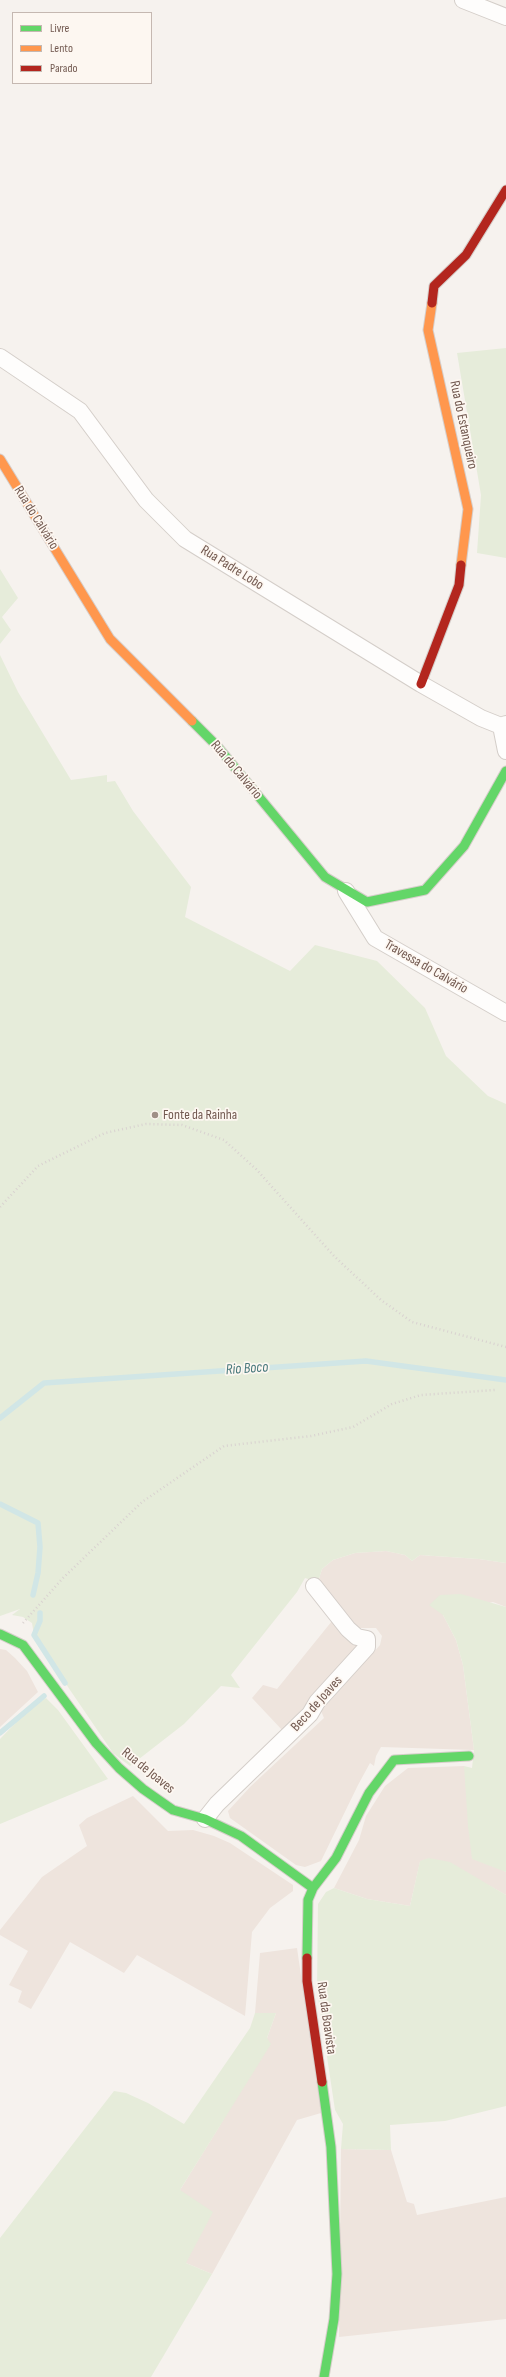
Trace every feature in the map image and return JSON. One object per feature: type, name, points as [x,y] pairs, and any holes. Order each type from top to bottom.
[{"type":"street","points":[[463,0],[506,17]]},
{"type":"street","name":"Rua do Estanqueiro","points":[[421,684],[459,585],[468,509],[428,330],[434,286],[466,255],[506,190]]},
{"type":"street","name":"Rua Padre Lobo","points":[[0,357],[80,411],[146,500],[185,539],[421,684],[481,718],[504,725]]},
{"type":"street","name":"Rua do Calvário","points":[[0,459],[110,639],[217,746],[325,877],[367,902],[425,890],[464,846],[506,772]]},
{"type":"street","points":[[504,725],[506,751]]},
{"type":"street","name":"Travessa do Calvário","points":[[345,889],[375,938],[506,1013]]},
{"type":"street","name":"Beco de Joaves","points":[[205,1819],[217,1804],[310,1714],[317,1702],[367,1647],[367,1639],[357,1637],[348,1629],[314,1586]]},
{"type":"street","name":"Rua de Joaves","points":[[0,1634],[12,1638],[30,1654],[96,1743],[119,1768],[143,1789],[173,1810],[205,1819],[241,1836],[313,1888]]},
{"type":"street","name":"Rua da Boavista","points":[[324,2377],[334,2319],[337,2274],[331,2147],[307,1981],[308,1900],[313,1888],[336,1858],[369,1793],[394,1760],[469,1756]]},
{"type":"path","points":[[0,1208],[38,1166],[105,1133],[146,1124],[182,1125],[224,1140],[256,1169],[334,1256],[381,1300],[412,1322],[506,1347]]},
{"type":"path","points":[[12,1638],[30,1614],[63,1578],[142,1502],[224,1446],[311,1436],[353,1427],[392,1404],[421,1395],[495,1390]]},
{"type":"shaded area","points":[[386,1551],[405,1555],[412,1561],[420,1555],[479,1559],[506,1563],[506,1607],[493,1602],[443,1615],[456,1640],[463,1665],[474,1750],[381,1747],[376,1756],[374,1766],[370,1763],[358,1785],[321,1861],[305,1867],[296,1865],[230,1818],[228,1811],[251,1786],[324,1718],[321,1711],[380,1645],[382,1636],[376,1628],[357,1628],[318,1582],[322,1569],[333,1560],[355,1553]]},
{"type":"shaded area","points":[[332,1621],[357,1647],[283,1731],[252,1698],[263,1685],[277,1689]]},
{"type":"shaded area","points":[[0,1649],[6,1650],[27,1671],[38,1692],[0,1727]]},
{"type":"shaded area","points":[[464,1766],[499,1868],[506,1872],[506,1895],[490,1886],[420,1862],[410,1906],[367,1899],[334,1888],[359,1840],[366,1816],[385,1786],[408,1768]]},
{"type":"shaded area","points":[[133,1796],[168,1831],[193,1830],[214,1836],[230,1843],[293,1885],[293,1891],[270,1908],[252,1932],[245,2016],[137,1955],[124,1973],[70,1942],[31,2009],[18,2002],[22,1991],[9,1985],[28,1951],[0,1935],[0,1930],[42,1877],[87,1846],[79,1825],[87,1818]]},
{"type":"shaded area","points":[[297,1948],[321,2113],[297,2120],[212,2274],[186,2263],[180,2190],[219,2127],[267,2038],[276,2013],[255,2013],[260,1953]]},
{"type":"shaded area","points":[[341,2149],[391,2150],[407,2202],[414,2204],[417,2215],[506,2197],[506,2319],[339,2337]]},
{"type":"green space","points":[[506,348],[506,558],[477,553],[481,495],[457,353]]},
{"type":"green space","points":[[0,569],[18,598],[2,617],[11,630],[0,644]]},
{"type":"green space","points":[[0,655],[18,692],[71,780],[107,775],[107,782],[115,781],[133,811],[191,887],[185,917],[290,971],[315,945],[377,961],[425,1008],[446,1056],[488,1096],[506,1104],[506,1563],[479,1559],[420,1555],[412,1561],[405,1555],[386,1551],[355,1553],[333,1560],[322,1569],[318,1582],[305,1578],[297,1592],[231,1675],[240,1688],[221,1686],[184,1724],[130,1766],[113,1753],[34,1635],[32,1623],[23,1617],[12,1615],[20,1609],[0,1616]]},
{"type":"green space","points":[[461,1594],[506,1607],[506,1872],[472,1859],[464,1766],[472,1768],[474,1750],[463,1665],[456,1640],[443,1615],[429,1605],[440,1595]]},
{"type":"green space","points":[[46,1698],[58,1710],[108,1779],[0,1824],[0,1739],[29,1709]]},
{"type":"green space","points":[[429,1858],[450,1862],[506,1895],[506,2106],[445,2121],[390,2125],[391,2150],[341,2149],[343,2124],[335,2110],[317,1990],[318,1904],[326,1892],[334,1888],[367,1899],[410,1906],[420,1861]]},
{"type":"green space","points":[[255,2013],[276,2013],[267,2038],[271,2044],[180,2190],[213,2212],[186,2263],[212,2274],[151,2377],[0,2377],[0,2238],[114,2091],[126,2093],[148,2103],[184,2124],[250,2028]]},
{"type":"waterway","name":"Rio Boco","points":[[0,1418],[44,1383],[366,1361],[506,1380]]},
{"type":"waterway","points":[[0,1504],[38,1523],[40,1547],[38,1573],[33,1595]]},
{"type":"waterway","points":[[40,1613],[40,1621],[34,1635],[65,1683]]},
{"type":"waterway","points":[[0,1733],[44,1696]]},
{"type":"traffic: fast","points":[[192,721],[217,746],[325,877],[367,902],[425,890],[464,846],[506,771]]},
{"type":"traffic: fast","points":[[0,1634],[23,1645],[96,1743],[119,1768],[143,1789],[173,1810],[205,1819],[241,1836],[313,1888]]},
{"type":"traffic: fast","points":[[307,1958],[308,1900],[313,1888],[336,1858],[369,1793],[394,1760],[469,1756]]},
{"type":"traffic: fast","points":[[322,2082],[331,2147],[337,2274],[334,2319],[324,2377]]},
{"type":"traffic: slow","points":[[432,303],[428,330],[468,509],[461,565]]},
{"type":"traffic: slow","points":[[0,459],[110,639],[192,721]]},
{"type":"traffic: jam","points":[[432,303],[434,286],[466,255],[506,190]]},
{"type":"traffic: jam","points":[[421,684],[459,585],[461,565]]},
{"type":"traffic: jam","points":[[307,1958],[307,1981],[322,2082]]},
{"type":"place","name":"Fonte da Rainha","points":[[155,1115]]}]
